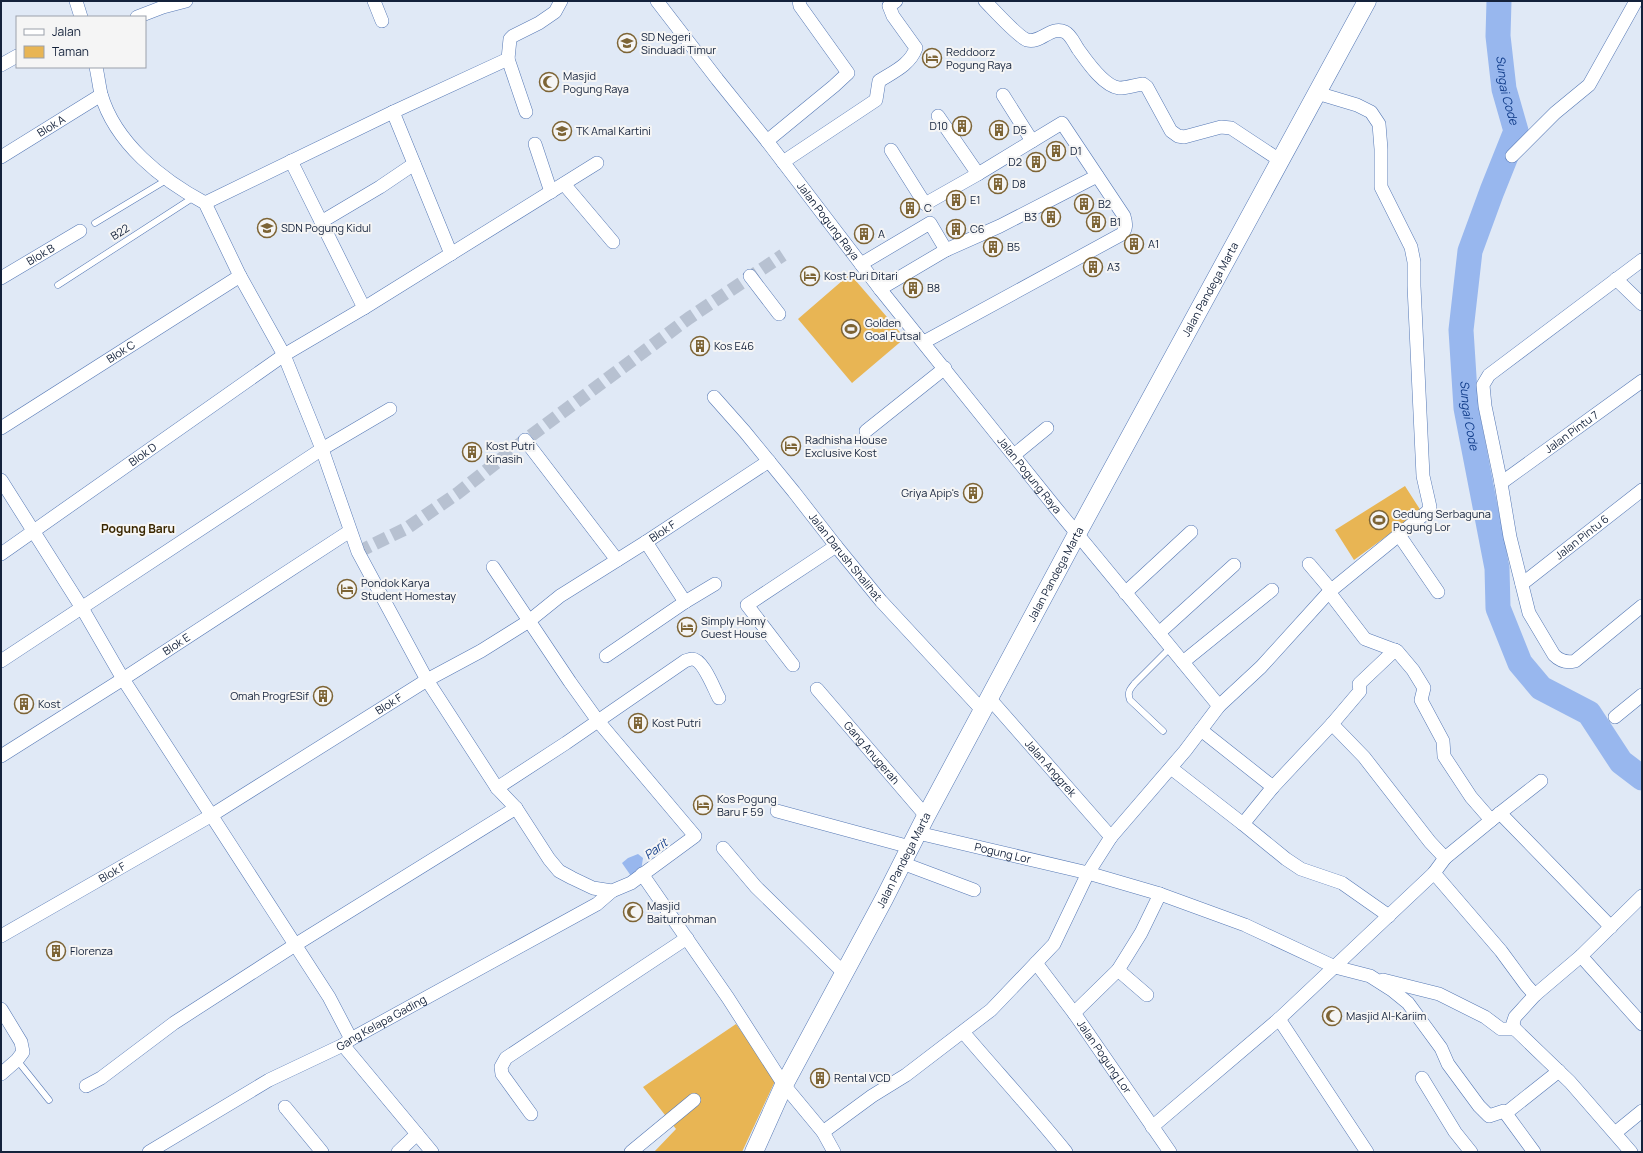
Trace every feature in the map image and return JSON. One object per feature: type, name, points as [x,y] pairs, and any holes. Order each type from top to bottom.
[{"type":"street","points":[[76,1],[81,16]]},
{"type":"street","points":[[140,16],[162,7],[186,1]]},
{"type":"street","points":[[374,1],[382,21]]},
{"type":"street","points":[[526,112],[508,59],[510,39],[539,23],[555,12],[561,1]]},
{"type":"street","points":[[767,140],[848,73],[800,6],[799,1]]},
{"type":"street","points":[[783,162],[876,100],[879,81],[905,64],[913,56],[916,48],[893,16],[890,6],[896,1]]},
{"type":"street","points":[[984,1],[1017,33],[1027,40],[1035,40],[1052,31],[1065,32],[1091,67],[1111,85],[1120,88],[1143,84],[1147,87],[1171,131],[1178,136],[1184,137],[1221,126],[1231,128],[1281,161]]},
{"type":"street","name":"Jalan Pandega Marta","points":[[754,1152],[784,1085],[926,816],[1077,534],[1367,1]]},
{"type":"street","points":[[1512,156],[1554,113],[1590,85],[1636,1]]},
{"type":"street","name":"Jalan Pogung Raya","points":[[661,2],[717,79],[767,140],[860,264],[1077,534],[1219,706]]},
{"type":"street","points":[[1,65],[16,57]]},
{"type":"street","points":[[199,200],[291,161],[508,59]]},
{"type":"street","points":[[96,68],[102,95],[112,119],[128,144],[150,166],[199,200],[284,355],[322,450],[358,552],[427,680],[497,788],[516,808],[549,859],[559,871],[593,888],[612,891],[631,883],[695,836],[598,721],[493,567]]},
{"type":"street","points":[[823,1132],[872,1096],[906,1075],[991,1010],[1054,944],[1088,873],[1111,837],[1171,768],[1219,706],[1261,667],[1330,591],[1427,512],[1430,507],[1423,476],[1414,262],[1411,247],[1381,187],[1381,149],[1379,124],[1371,112],[1357,105],[1317,93]]},
{"type":"street","name":"Blok A","points":[[1,157],[102,95]]},
{"type":"street","points":[[1003,95],[1032,141]]},
{"type":"street","points":[[393,112],[451,254]]},
{"type":"street","points":[[938,116],[978,174]]},
{"type":"street","points":[[891,150],[925,204],[1062,123],[1124,216],[1126,223],[1125,230],[1122,234],[924,342]]},
{"type":"street","points":[[535,144],[551,192]]},
{"type":"street","points":[[291,161],[364,308]]},
{"type":"street","name":"Blok D","points":[[1,554],[284,355],[364,308],[597,163]]},
{"type":"street","points":[[321,222],[380,187],[414,164]]},
{"type":"street","points":[[880,289],[946,250],[1000,226],[1097,176]]},
{"type":"street","points":[[564,184],[613,242]]},
{"type":"street","points":[[860,264],[930,223],[946,250]]},
{"type":"street","name":"Blok B","points":[[1,278],[80,231]]},
{"type":"street","points":[[1642,260],[1489,374],[1483,385],[1510,537],[1529,613],[1554,655],[1558,659],[1570,663],[1575,661],[1642,606]]},
{"type":"street","name":"Blok C","points":[[1,428],[240,276]]},
{"type":"street","points":[[750,276],[779,314]]},
{"type":"street","points":[[1616,279],[1642,304]]},
{"type":"street","points":[[866,431],[944,368]]},
{"type":"street","name":"Jalan Pintu 7","points":[[1501,483],[1642,381]]},
{"type":"street","name":"Jalan Darush Shalihat","points":[[714,397],[886,606],[986,705]]},
{"type":"street","points":[[1,661],[322,450],[390,409]]},
{"type":"street","points":[[1014,455],[1047,428]]},
{"type":"street","points":[[526,440],[617,560]]},
{"type":"street","name":"Blok F","points":[[1,936],[212,815],[427,680],[481,652],[529,621],[560,596],[646,542],[768,461]]},
{"type":"street","points":[[1,480],[82,608],[123,679],[329,997],[347,1042],[432,1152]]},
{"type":"street","name":"Jalan Pintu 6","points":[[1522,584],[1642,490]]},
{"type":"street","name":"Blok E","points":[[1,756],[123,679],[350,531]]},
{"type":"street","points":[[1126,593],[1191,532]]},
{"type":"street","points":[[1399,535],[1438,592]]},
{"type":"street","points":[[646,542],[685,602]]},
{"type":"street","points":[[793,665],[747,604],[836,546]]},
{"type":"street","points":[[1309,564],[1365,639],[1400,653],[1413,670],[1424,688],[1421,700],[1443,740],[1444,756],[1470,797],[1495,816],[1611,927]]},
{"type":"street","points":[[1159,633],[1234,565]]},
{"type":"street","points":[[606,656],[685,602],[715,584]]},
{"type":"street","points":[[1183,662],[1272,590]]},
{"type":"street","points":[[1244,824],[1273,787],[1332,724],[1360,691],[1359,684],[1394,650]]},
{"type":"street","points":[[497,788],[686,661],[692,659],[697,661],[702,666],[719,698]]},
{"type":"street","name":"Gang Anugerah","points":[[817,689],[926,816]]},
{"type":"street","points":[[1615,717],[1642,695]]},
{"type":"street","name":"Jalan Anggrek","points":[[986,705],[1111,837]]},
{"type":"street","points":[[1332,724],[1364,757],[1430,842],[1445,858]]},
{"type":"street","points":[[1201,730],[1273,787]]},
{"type":"street","points":[[1171,768],[1296,866],[1314,874],[1342,883],[1389,916]]},
{"type":"street","points":[[1152,1127],[1279,1019],[1434,873],[1445,858],[1495,816],[1542,780]]},
{"type":"street","points":[[86,1086],[101,1078],[174,1023],[295,945],[516,808]]},
{"type":"street","name":"Pogung Lor","points":[[777,811],[914,840],[1088,873],[1160,894],[1245,925],[1335,967],[1439,994],[1509,1029],[1559,1071],[1631,1152]]},
{"type":"street","points":[[723,848],[756,887],[844,973]]},
{"type":"street","points":[[902,863],[974,890]]},
{"type":"street","points":[[1434,873],[1501,951],[1535,995]]},
{"type":"street","points":[[642,874],[728,998],[784,1085],[823,1132],[834,1152]]},
{"type":"street","name":"Gang Kelapa Gading","points":[[149,1152],[269,1080],[347,1042],[597,904],[612,891]]},
{"type":"street","points":[[1074,1013],[1118,970],[1141,933],[1160,894]]},
{"type":"street","points":[[1509,1029],[1515,1017],[1535,995],[1581,956],[1642,896]]},
{"type":"street","points":[[531,1114],[502,1074],[501,1067],[506,1058],[687,938]]},
{"type":"street","points":[[1581,956],[1642,1024]]},
{"type":"street","name":"Jalan Pogung Lor","points":[[1036,963],[1074,1013],[1170,1152]]},
{"type":"street","points":[[1118,970],[1146,995]]},
{"type":"street","points":[[1370,976],[1392,990],[1408,1003],[1442,1048],[1448,1064],[1487,1115],[1488,1116],[1502,1110],[1506,1113],[1534,1152]]},
{"type":"street","points":[[1,1009],[21,1042],[23,1052],[18,1060],[1,1074]]},
{"type":"street","points":[[1279,1019],[1367,1152]]},
{"type":"street","points":[[963,1032],[993,1068],[1033,1111],[1066,1152]]},
{"type":"street","points":[[1506,1113],[1559,1071]]},
{"type":"street","points":[[1422,1078],[1455,1132],[1471,1152]]},
{"type":"street","points":[[631,1152],[694,1100]]},
{"type":"street","points":[[285,1107],[322,1152]]},
{"type":"street","points":[[1615,1133],[1642,1111]]},
{"type":"street","points":[[398,1152],[418,1134]]},
{"type":"lane","points":[[95,223],[168,178]]},
{"type":"lane","name":"B22","points":[[58,284],[199,200]]},
{"type":"lane","points":[[1163,731],[1130,700],[1128,694],[1130,688],[1171,647]]},
{"type":"lane","points":[[18,1060],[49,1100]]},
{"type":"green space","name":"Golden Goal Futsal","points":[[850,274],[905,338],[852,383],[798,319]]},
{"type":"green space","name":"Gedung Serbaguna Pogung Lor","points":[[1405,486],[1421,511],[1354,560],[1335,530]]},
{"type":"green space","points":[[736,1024],[776,1079],[742,1152],[654,1152],[676,1129],[643,1087]]},
{"type":"water","points":[[638,854],[643,858],[641,871],[631,876],[622,863],[628,858]]},
{"type":"waterway","name":"Sungai Code","points":[[1499,1],[1498,36],[1504,89],[1516,131],[1470,251],[1461,330],[1466,408],[1497,568],[1498,608],[1520,663],[1541,688],[1589,713],[1621,762],[1642,778]]},
{"type":"tunnel","points":[[358,552],[407,528],[458,493],[525,440],[689,318],[783,255]]},
{"type":"place","name":"SD Negeri Sinduadi Timur","points":[[627,43]]},
{"type":"place","name":"Reddoorz Pogung Raya","points":[[932,58]]},
{"type":"place","name":"Masjid Pogung Raya","points":[[549,82]]},
{"type":"place","name":"D10","points":[[962,126]]},
{"type":"place","name":"D5","points":[[999,130]]},
{"type":"place","name":"TK Amal Kartini","points":[[562,131]]},
{"type":"place","name":"D1","points":[[1056,151]]},
{"type":"place","name":"D2","points":[[1036,162]]},
{"type":"place","name":"D8","points":[[998,184]]},
{"type":"place","name":"E1","points":[[956,200]]},
{"type":"place","name":"B2","points":[[1084,204]]},
{"type":"place","name":"C","points":[[910,208]]},
{"type":"place","name":"B3","points":[[1051,217]]},
{"type":"place","name":"B1","points":[[1096,222]]},
{"type":"place","name":"SDN Pogung Kidul","points":[[267,228]]},
{"type":"place","name":"C6","points":[[956,229]]},
{"type":"place","name":"A","points":[[864,234]]},
{"type":"place","name":"A1","points":[[1134,244]]},
{"type":"place","name":"B5","points":[[993,247]]},
{"type":"place","name":"A3","points":[[1093,267]]},
{"type":"place","name":"Kost Puri Ditari","points":[[810,276]]},
{"type":"place","name":"B8","points":[[913,288]]},
{"type":"place","name":"Golden Goal Futsal","points":[[851,329]]},
{"type":"place","name":"Kos E46","points":[[700,346]]},
{"type":"place","name":"Radhisha House Exclusive Kost","points":[[791,446]]},
{"type":"place","name":"Kost Putri Kinasih","points":[[472,452]]},
{"type":"place","name":"Griya Apip's","points":[[973,493]]},
{"type":"place","name":"Gedung Serbaguna Pogung Lor","points":[[1379,520]]},
{"type":"place","name":"Pondok Karya Student Homestay","points":[[347,589]]},
{"type":"place","name":"Simply Homy Guest House","points":[[687,627]]},
{"type":"place","name":"Omah ProgrESif","points":[[323,696]]},
{"type":"place","name":"Kost","points":[[24,704]]},
{"type":"place","name":"Kost Putri","points":[[638,723]]},
{"type":"place","name":"Kos Pogung Baru F 59","points":[[703,805]]},
{"type":"place","name":"Masjid Baiturrohman","points":[[633,912]]},
{"type":"place","name":"Florenza","points":[[56,951]]},
{"type":"place","name":"Masjid Al-Kariim","points":[[1332,1016]]},
{"type":"place","name":"Rental VCD","points":[[820,1078]]},
{"type":"district","name":"Pogung Baru","points":[[138,529]]},
{"type":"water label","name":"Parit","points":[[656,849]]}]
